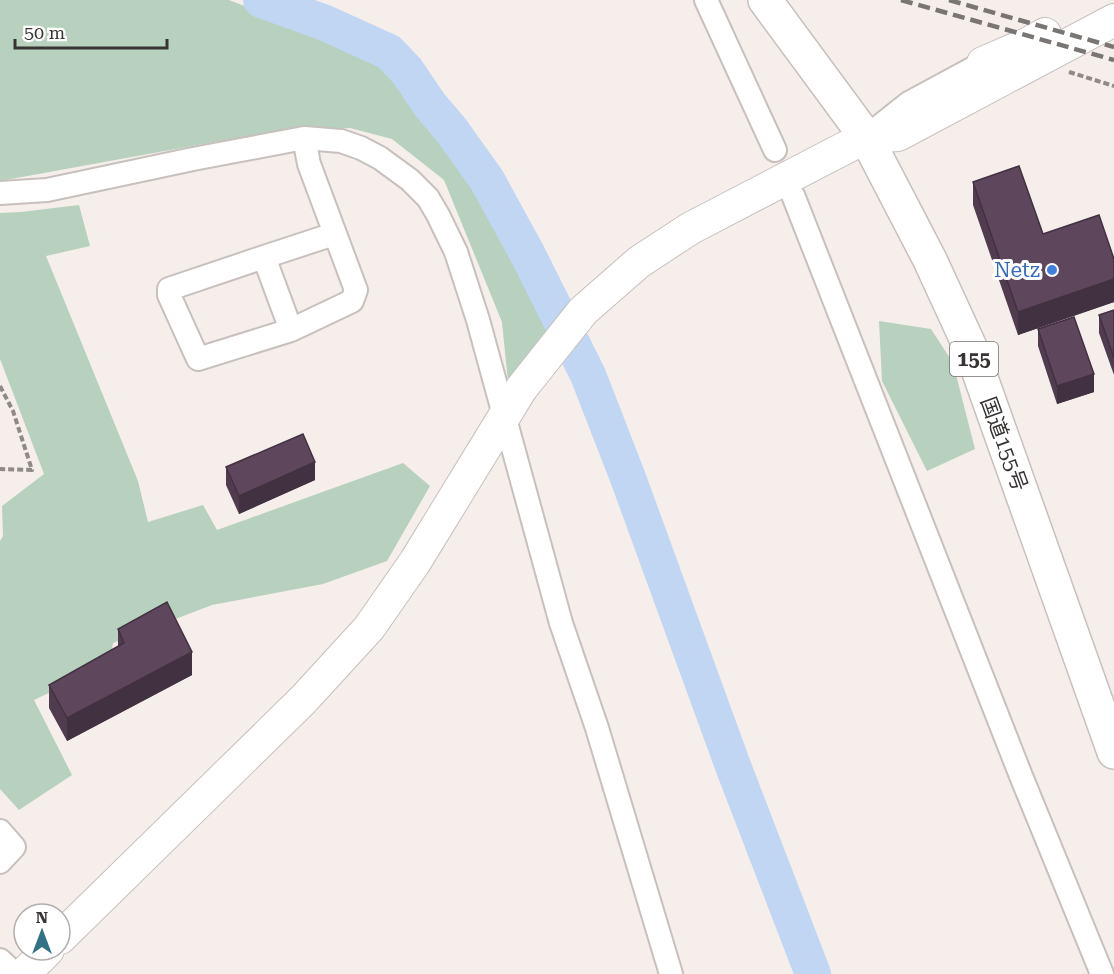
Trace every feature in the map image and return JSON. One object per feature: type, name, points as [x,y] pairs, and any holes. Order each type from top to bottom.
[{"type":"highway","name":"国道155号","points":[[765,0],[866,137],[930,260],[970,347],[1114,752]]},
{"type":"street","points":[[706,0],[775,150]]},
{"type":"street","points":[[72,926],[303,700],[369,628],[415,562],[521,388],[583,311],[639,262],[691,228],[866,137],[909,104],[983,63],[1027,44],[1107,0]]},
{"type":"street","points":[[866,137],[898,135],[1114,20]]},
{"type":"street","points":[[0,194],[47,190],[304,138],[341,141],[361,148],[410,180],[428,198],[456,252],[478,320],[561,623],[597,728],[671,974]]},
{"type":"street","points":[[304,138],[309,164],[356,290],[352,301],[291,330],[198,359],[169,295],[169,289],[334,234]]},
{"type":"street","points":[[793,195],[1021,776],[1102,974]]},
{"type":"street","points":[[264,257],[291,330]]},
{"type":"street","points":[[0,831],[14,847],[0,862]]},
{"type":"street","points":[[0,960],[15,974]]},
{"type":"street","points":[[24,974],[36,962]]},
{"type":"path","points":[[1062,70],[1114,86]]},
{"type":"path","points":[[0,386],[13,411],[32,470],[0,469]]},
{"type":"green space","points":[[0,0],[229,0],[385,61],[476,180],[556,328],[509,392],[502,322],[444,180],[392,139],[350,128],[247,136],[0,181]]},
{"type":"green space","points":[[79,205],[90,246],[46,256],[138,481],[148,522],[203,505],[217,530],[403,463],[430,486],[387,561],[323,584],[212,605],[113,643],[110,664],[34,700],[72,775],[19,810],[0,789],[2,506],[44,474],[0,359],[0,213]]},
{"type":"green space","points":[[879,321],[931,329],[953,363],[975,449],[927,471],[882,381]]},
{"type":"building","name":"Netz","points":[[1019,166],[1043,234],[1099,215],[1114,259],[1114,279],[1018,312],[973,182]]},
{"type":"building","points":[[1114,310],[1114,358],[1099,315]]},
{"type":"building","points":[[1074,317],[1094,374],[1057,386],[1038,329]]},
{"type":"building","points":[[303,434],[315,462],[239,496],[226,467]]},
{"type":"building","points":[[167,602],[192,652],[67,718],[49,685],[124,643],[118,629]]},
{"type":"waterway","points":[[261,0],[323,22],[389,52],[407,71],[487,180],[528,255],[588,375],[813,974]]},
{"type":"railway","points":[[901,0],[1114,60]]},
{"type":"railway","points":[[949,0],[1114,47]]},
{"type":"place","name":"Netz","points":[[1052,270]]}]
